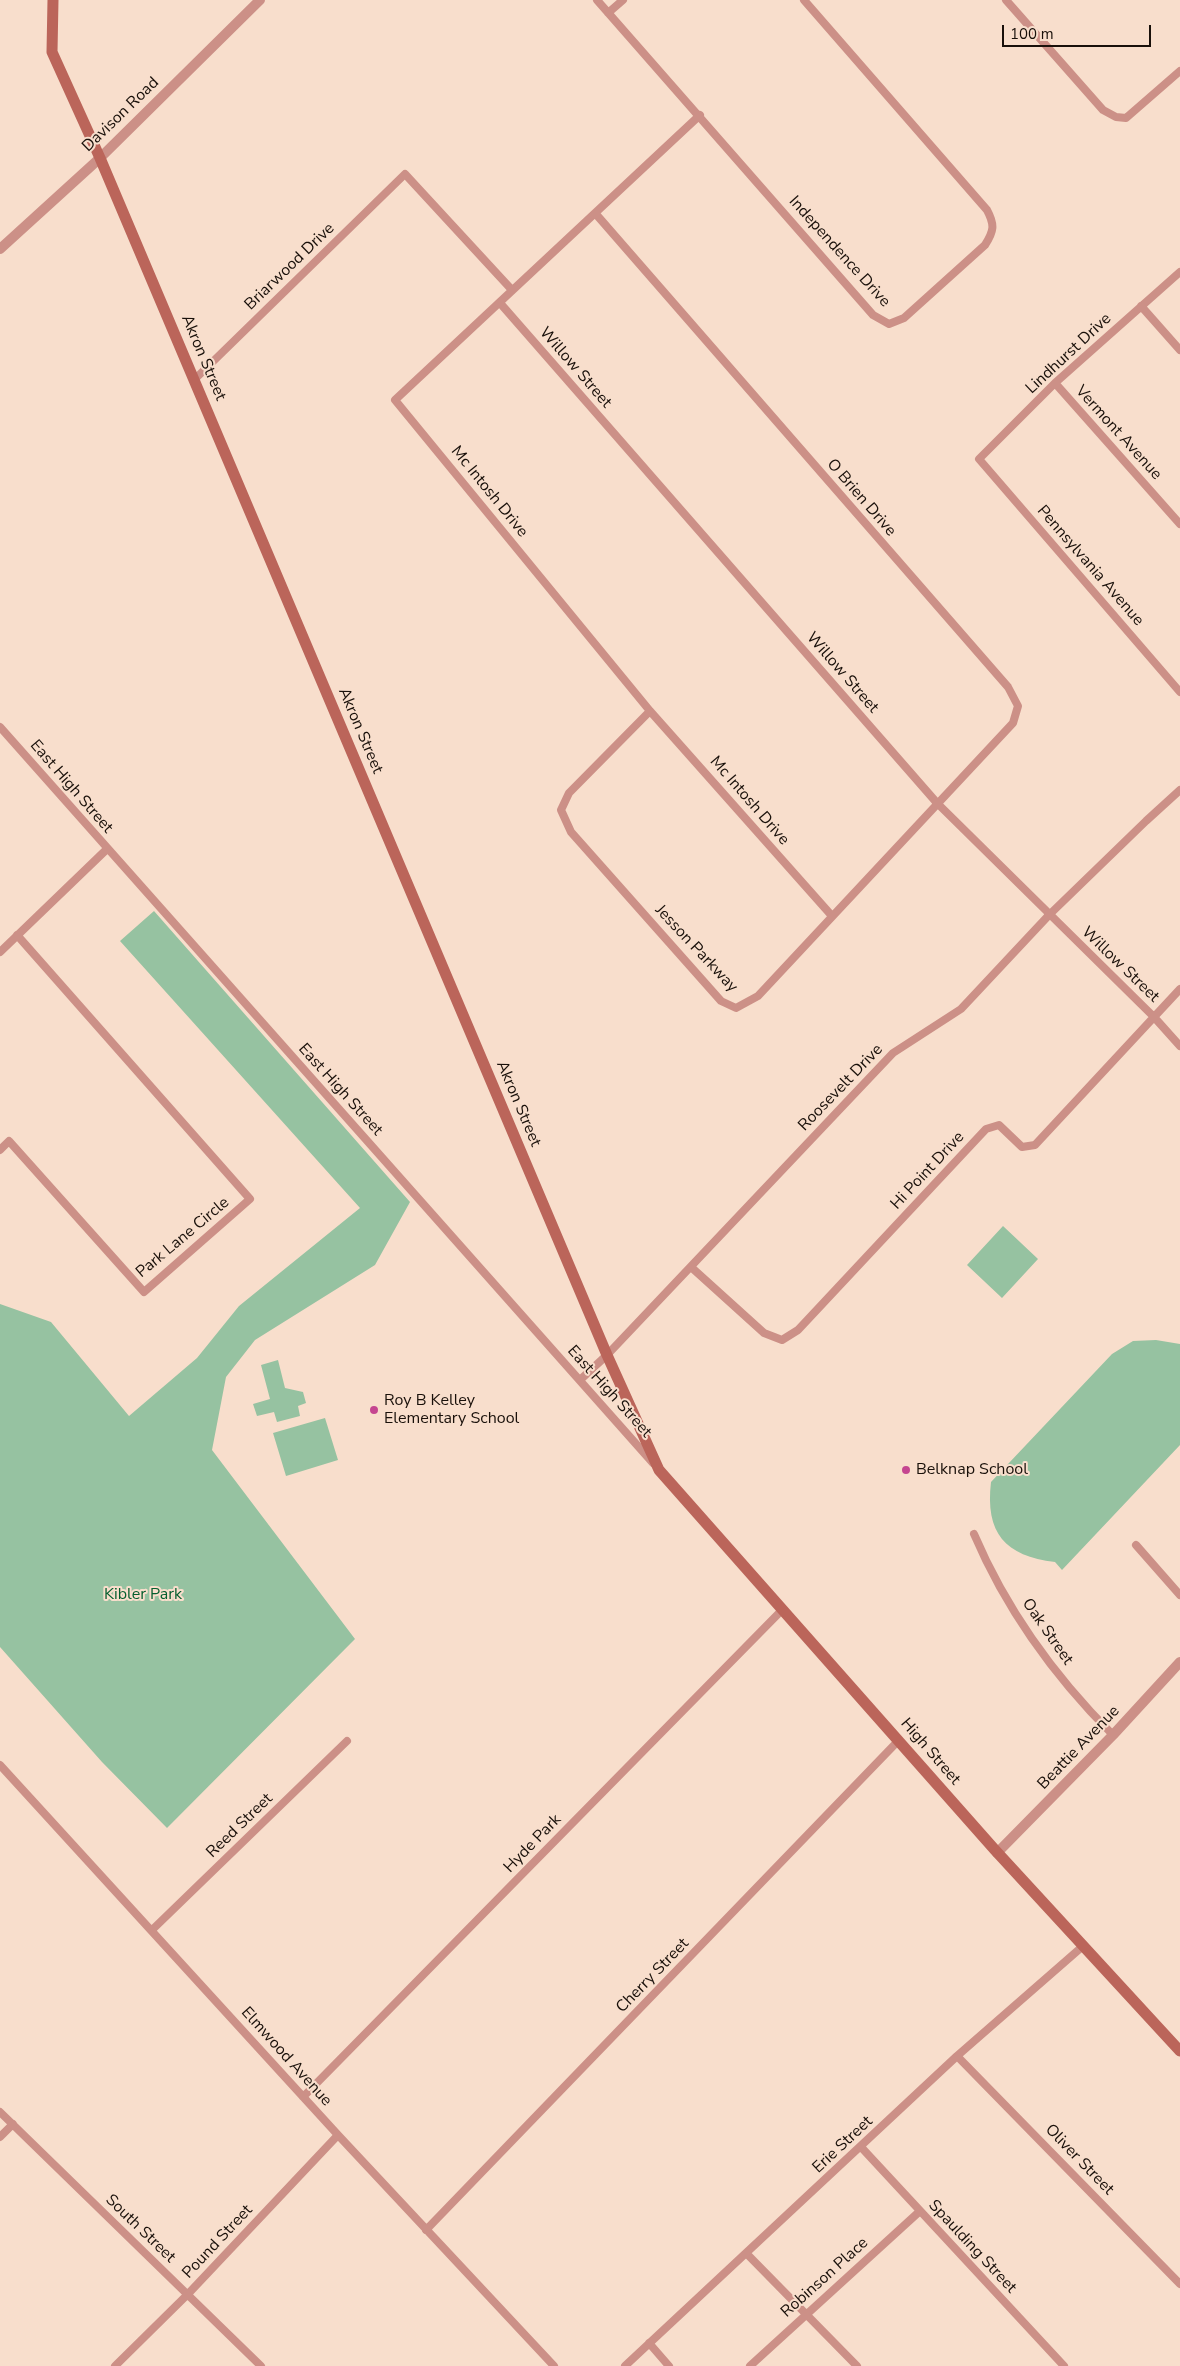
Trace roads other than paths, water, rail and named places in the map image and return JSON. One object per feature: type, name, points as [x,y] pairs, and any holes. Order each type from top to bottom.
[{"type":"main road","name":"Akron Street","points":[[54,0],[52,52],[100,158],[607,1355],[659,1470]]},
{"type":"main road","name":"High Street","points":[[659,1470],[997,1853],[1180,2051]]},
{"type":"street","name":"Davison Road","points":[[0,249],[100,158],[260,0]]},
{"type":"street","name":"Independence Drive","points":[[597,0],[700,115],[873,316],[889,324],[904,318],[986,245],[994,232],[993,222],[987,210],[804,0]]},
{"type":"street","points":[[608,13],[623,0]]},
{"type":"street","points":[[1006,0],[1103,110],[1116,117],[1126,118],[1180,71]]},
{"type":"street","name":"Mc Intosh Drive","points":[[700,115],[396,400],[650,711],[832,916]]},
{"type":"street","name":"Briarwood Drive","points":[[194,380],[405,174],[512,290]]},
{"type":"street","name":"O Brien Drive","points":[[595,213],[1008,687],[1018,706],[1013,723],[937,803]]},
{"type":"street","name":"Lindhurst Drive","points":[[979,459],[1055,383],[1180,272]]},
{"type":"street","name":"Willow Street","points":[[500,302],[937,803],[1154,1017],[1180,1046]]},
{"type":"street","points":[[1141,306],[1180,350]]},
{"type":"street","name":"Vermont Avenue","points":[[1055,383],[1180,524]]},
{"type":"street","name":"Pennsylvania Avenue","points":[[979,459],[1180,692]]},
{"type":"street","name":"Jesson Parkway","points":[[650,711],[569,793],[562,810],[571,832],[584,847],[721,1001],[736,1008],[758,996],[937,803]]},
{"type":"street","name":"East High Street","points":[[0,727],[659,1470]]},
{"type":"street","name":"Roosevelt Drive","points":[[580,1380],[607,1355],[893,1053],[961,1009],[1049,915],[1146,820],[1180,790]]},
{"type":"street","points":[[0,952],[107,849]]},
{"type":"street","name":"Park Lane Circle","points":[[0,1150],[9,1141],[144,1292],[250,1199],[17,935]]},
{"type":"street","name":"Hi Point Drive","points":[[691,1267],[764,1333],[782,1340],[798,1330],[986,1129],[999,1125],[1022,1147],[1035,1145],[1180,989]]},
{"type":"street","name":"Oak Street","points":[[974,1534],[996,1581],[1036,1642],[1079,1700],[1113,1736]]},
{"type":"street","points":[[1136,1545],[1180,1595]]},
{"type":"street","name":"Hyde Park","points":[[304,2097],[782,1610]]},
{"type":"street","name":"Beattie Avenue","points":[[997,1853],[1113,1736],[1180,1662]]},
{"type":"street","name":"Cherry Street","points":[[426,2230],[899,1740]]},
{"type":"street","name":"Reed Street","points":[[152,1930],[347,1741]]},
{"type":"street","name":"Elmwood Avenue","points":[[0,1764],[338,2135],[554,2366]]},
{"type":"street","name":"Erie Street","points":[[625,2366],[957,2056],[1083,1946]]},
{"type":"street","name":"Oliver Street","points":[[957,2056],[1180,2284]]},
{"type":"street","name":"South Street","points":[[0,2112],[261,2366]]},
{"type":"street","points":[[0,2137],[13,2124]]},
{"type":"street","name":"Pound Street","points":[[115,2366],[188,2294],[338,2135]]},
{"type":"street","name":"Spaulding Street","points":[[861,2147],[1064,2366]]},
{"type":"street","name":"Robinson Place","points":[[750,2366],[920,2211]]},
{"type":"street","points":[[747,2254],[857,2366]]},
{"type":"street","points":[[648,2343],[669,2366]]},
{"type":"place","name":"Roy B Kelley Elementary School","points":[[374,1410]]},
{"type":"place","name":"Belknap School","points":[[906,1470]]},
{"type":"park label","name":"Kibler Park","points":[[143,1595]]}]
